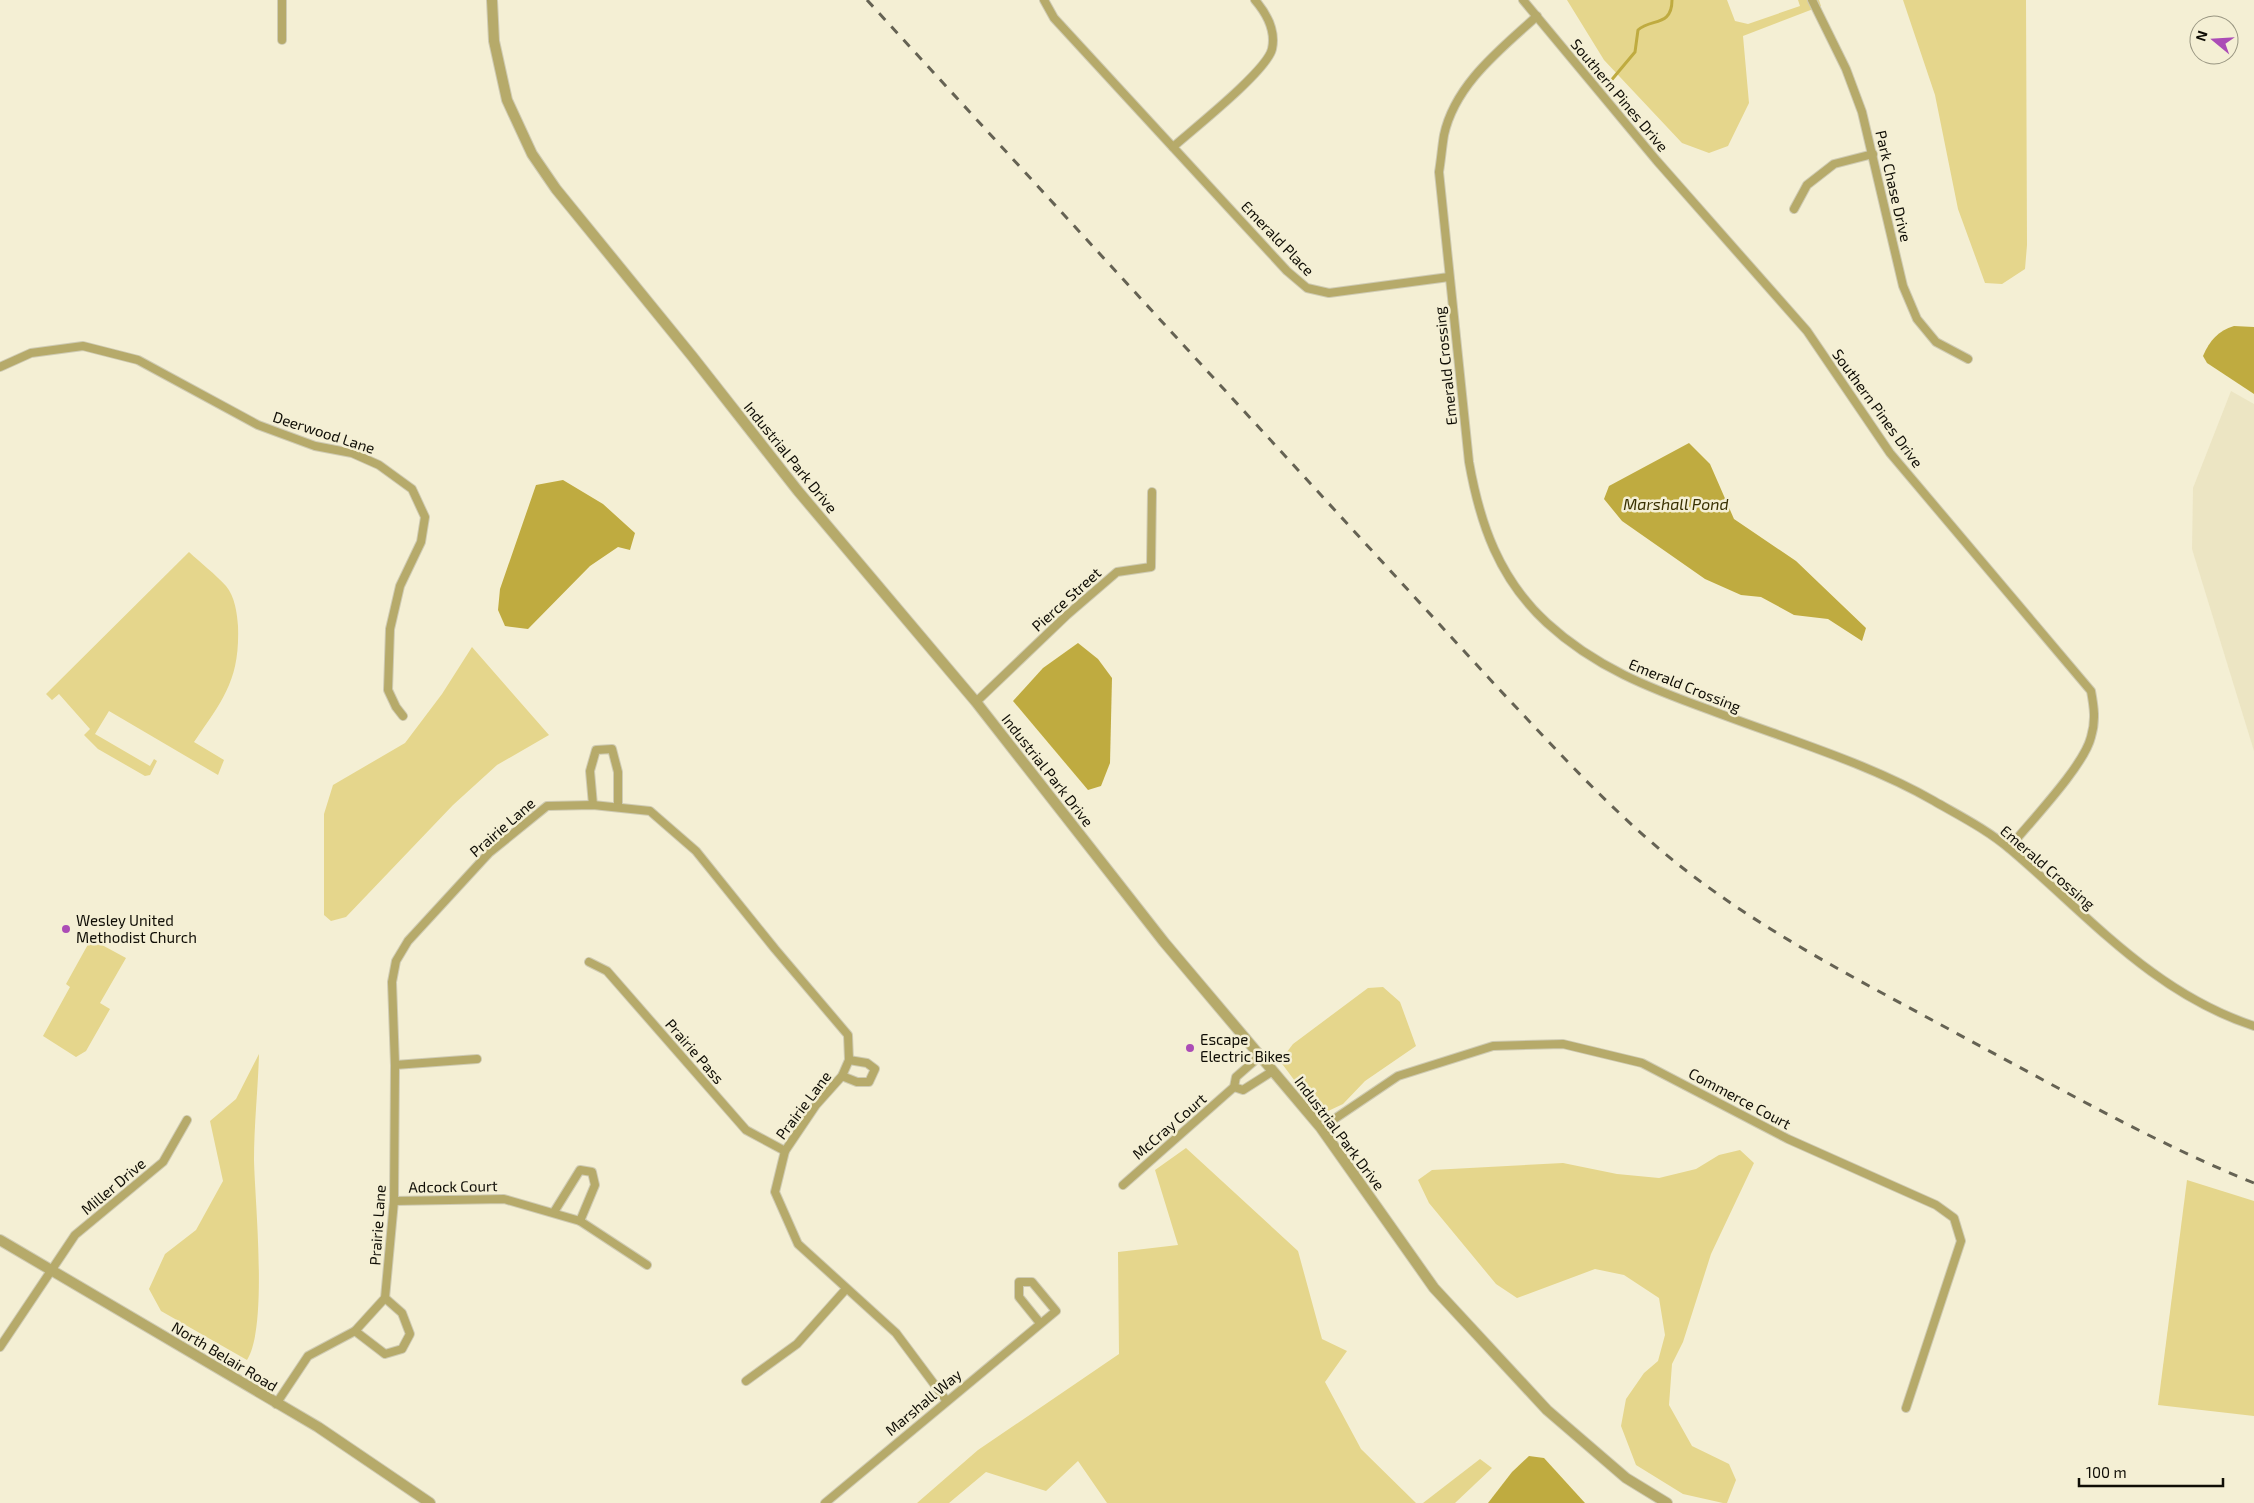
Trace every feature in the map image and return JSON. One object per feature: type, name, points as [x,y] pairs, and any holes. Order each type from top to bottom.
[{"type":"street","points":[[282,0],[282,40]]},
{"type":"street","name":"Industrial Park Drive","points":[[492,0],[494,41],[508,100],[532,154],[556,188],[798,491],[976,702],[1164,942],[1321,1128],[1434,1288],[1547,1410],[1626,1478],[1667,1503]]},
{"type":"street","name":"Emerald Place","points":[[1042,0],[1054,18],[1287,271],[1307,288],[1329,293],[1448,277]]},
{"type":"street","points":[[1173,147],[1260,69],[1272,50],[1272,29],[1264,10],[1255,0]]},
{"type":"street","name":"Southern Pines Drive","points":[[1523,0],[1657,161],[1807,331],[1890,453],[2091,691],[2095,713],[2091,738],[2080,761],[2009,848]]},
{"type":"street","name":"Park Chase Drive","points":[[1812,0],[1846,69],[1873,154],[1903,286],[1918,319],[1936,342],[1968,359]]},
{"type":"street","name":"Emerald Crossing","points":[[1537,16],[1483,66],[1459,101],[1444,133],[1439,172],[1448,277],[1469,462],[1476,499],[1489,540],[1509,578],[1545,621],[1587,656],[1639,684],[1846,761],[1939,804],[2009,848],[2114,944],[2148,972],[2193,999],[2254,1026]]},
{"type":"street","points":[[1794,209],[1807,185],[1834,164],[1873,154]]},
{"type":"street","name":"Deerwood Lane","points":[[0,368],[31,353],[83,346],[138,360],[258,425],[315,446],[352,453],[379,465],[412,489],[425,517],[421,542],[400,586],[390,629],[388,690],[396,708],[404,716]]},
{"type":"street","name":"Pierce Street","points":[[976,702],[1067,615],[1116,572],[1151,567],[1152,492]]},
{"type":"street","points":[[593,804],[590,771],[596,750],[612,749],[618,772],[618,807]]},
{"type":"street","name":"Prairie Lane","points":[[385,1298],[394,1201],[395,1064],[392,982],[396,961],[408,941],[489,853],[547,806],[593,804],[650,811],[696,852],[774,949],[848,1035],[849,1060],[842,1076],[816,1105],[785,1151],[775,1192],[798,1244],[896,1333],[946,1400]]},
{"type":"street","name":"Prairie Pass","points":[[589,962],[607,971],[746,1130],[785,1151]]},
{"type":"street","name":"Commerce Court","points":[[1321,1128],[1398,1076],[1493,1046],[1563,1044],[1642,1063],[1788,1138],[1936,1205],[1954,1218],[1961,1242],[1906,1408]]},
{"type":"street","name":"McCray Court","points":[[1123,1185],[1234,1087],[1236,1077],[1260,1056]]},
{"type":"street","points":[[395,1064],[477,1059]]},
{"type":"street","points":[[842,1076],[857,1082],[869,1082],[875,1069],[867,1064],[849,1060]]},
{"type":"street","name":"McCray Court","points":[[1234,1087],[1243,1090],[1273,1071]]},
{"type":"street","name":"Miller Drive","points":[[0,1348],[75,1235],[163,1162],[187,1120]]},
{"type":"street","points":[[554,1212],[580,1170],[592,1172],[595,1185],[580,1221]]},
{"type":"street","name":"Adcock Court","points":[[394,1201],[504,1199],[580,1221],[647,1265]]},
{"type":"street","name":"North Belair Road","points":[[0,1240],[318,1427],[430,1503]]},
{"type":"street","name":"Marshall Way","points":[[825,1503],[946,1400],[1040,1324],[1056,1311],[1032,1282],[1019,1282],[1019,1297],[1040,1324]]},
{"type":"street","points":[[746,1381],[797,1344],[846,1289]]},
{"type":"street","points":[[276,1404],[308,1356],[355,1331],[385,1298],[402,1313],[410,1334],[402,1349],[384,1354],[355,1331]]},
{"type":"shaded area","points":[[1567,0],[1727,0],[1735,21],[1748,24],[1800,6],[1798,0],[1819,0],[1821,6],[1743,36],[1749,103],[1728,146],[1709,153],[1682,143],[1604,60]]},
{"type":"shaded area","points":[[1903,0],[2026,0],[2027,245],[2025,269],[2002,284],[1985,283],[1958,209],[1935,95]]},
{"type":"shaded area","points":[[2231,391],[2254,404],[2254,751],[2192,549],[2193,488]]},
{"type":"shaded area","points":[[189,552],[226,586],[232,595],[236,611],[238,645],[233,675],[228,689],[194,742],[224,760],[218,775],[109,711],[95,734],[150,766],[154,759],[157,761],[150,775],[145,776],[98,749],[84,735],[90,729],[59,694],[52,700],[46,694]]},
{"type":"shaded area","points":[[472,647],[549,735],[497,765],[453,805],[346,917],[331,921],[324,915],[324,814],[333,785],[405,743],[442,694]]},
{"type":"shaded area","points":[[91,939],[126,958],[100,1003],[110,1009],[86,1051],[76,1057],[43,1036],[70,987],[66,984]]},
{"type":"shaded area","points":[[1383,987],[1400,1002],[1416,1046],[1365,1081],[1343,1104],[1326,1112],[1315,1108],[1280,1061],[1293,1044],[1368,988]]},
{"type":"shaded area","points":[[259,1054],[254,1160],[259,1294],[253,1344],[247,1360],[161,1311],[149,1289],[165,1254],[196,1230],[223,1181],[210,1121],[236,1099]]},
{"type":"shaded area","points":[[1186,1148],[1298,1251],[1322,1339],[1347,1351],[1325,1382],[1361,1449],[1416,1503],[1107,1503],[1078,1461],[1046,1491],[986,1472],[949,1503],[917,1503],[978,1450],[1119,1354],[1118,1252],[1178,1245],[1155,1170]]},
{"type":"shaded area","points":[[1740,1150],[1754,1163],[1711,1254],[1683,1342],[1672,1364],[1669,1405],[1692,1446],[1729,1464],[1736,1480],[1727,1503],[1723,1503],[1683,1494],[1636,1465],[1621,1426],[1626,1399],[1644,1373],[1658,1361],[1665,1335],[1659,1298],[1624,1275],[1595,1269],[1517,1298],[1496,1284],[1429,1203],[1418,1180],[1432,1170],[1563,1163],[1617,1174],[1659,1178],[1696,1169],[1719,1155]]},
{"type":"shaded area","points":[[2187,1180],[2254,1201],[2254,1416],[2158,1405]]},
{"type":"shaded area","points":[[1480,1459],[1492,1468],[1455,1503],[1423,1503]]},
{"type":"water","points":[[2234,326],[2254,327],[2254,394],[2207,363],[2203,356],[2215,337]]},
{"type":"water","name":"Marshall Pond","points":[[1689,443],[1710,464],[1734,519],[1796,561],[1866,628],[1862,641],[1828,619],[1794,615],[1761,597],[1741,595],[1705,579],[1622,521],[1604,499],[1609,486]]},
{"type":"water","points":[[563,480],[603,504],[635,533],[630,550],[618,547],[590,566],[528,629],[505,626],[498,610],[500,589],[536,485]]},
{"type":"water","points":[[1078,643],[1098,659],[1112,678],[1110,763],[1101,786],[1088,790],[1013,701],[1043,668]]},
{"type":"water","points":[[1529,1456],[1544,1458],[1585,1503],[1488,1503],[1512,1472]]},
{"type":"waterway","points":[[1609,83],[1635,52],[1638,30],[1643,26],[1665,18],[1671,9],[1672,0]]},
{"type":"railway","points":[[867,0],[1497,687],[1598,793],[1663,852],[1735,906],[1849,975],[2109,1115],[2181,1151],[2254,1183]]},
{"type":"place","name":"Wesley United Methodist Church","points":[[66,929]]},
{"type":"place","name":"Escape Electric Bikes","points":[[1190,1048]]}]
